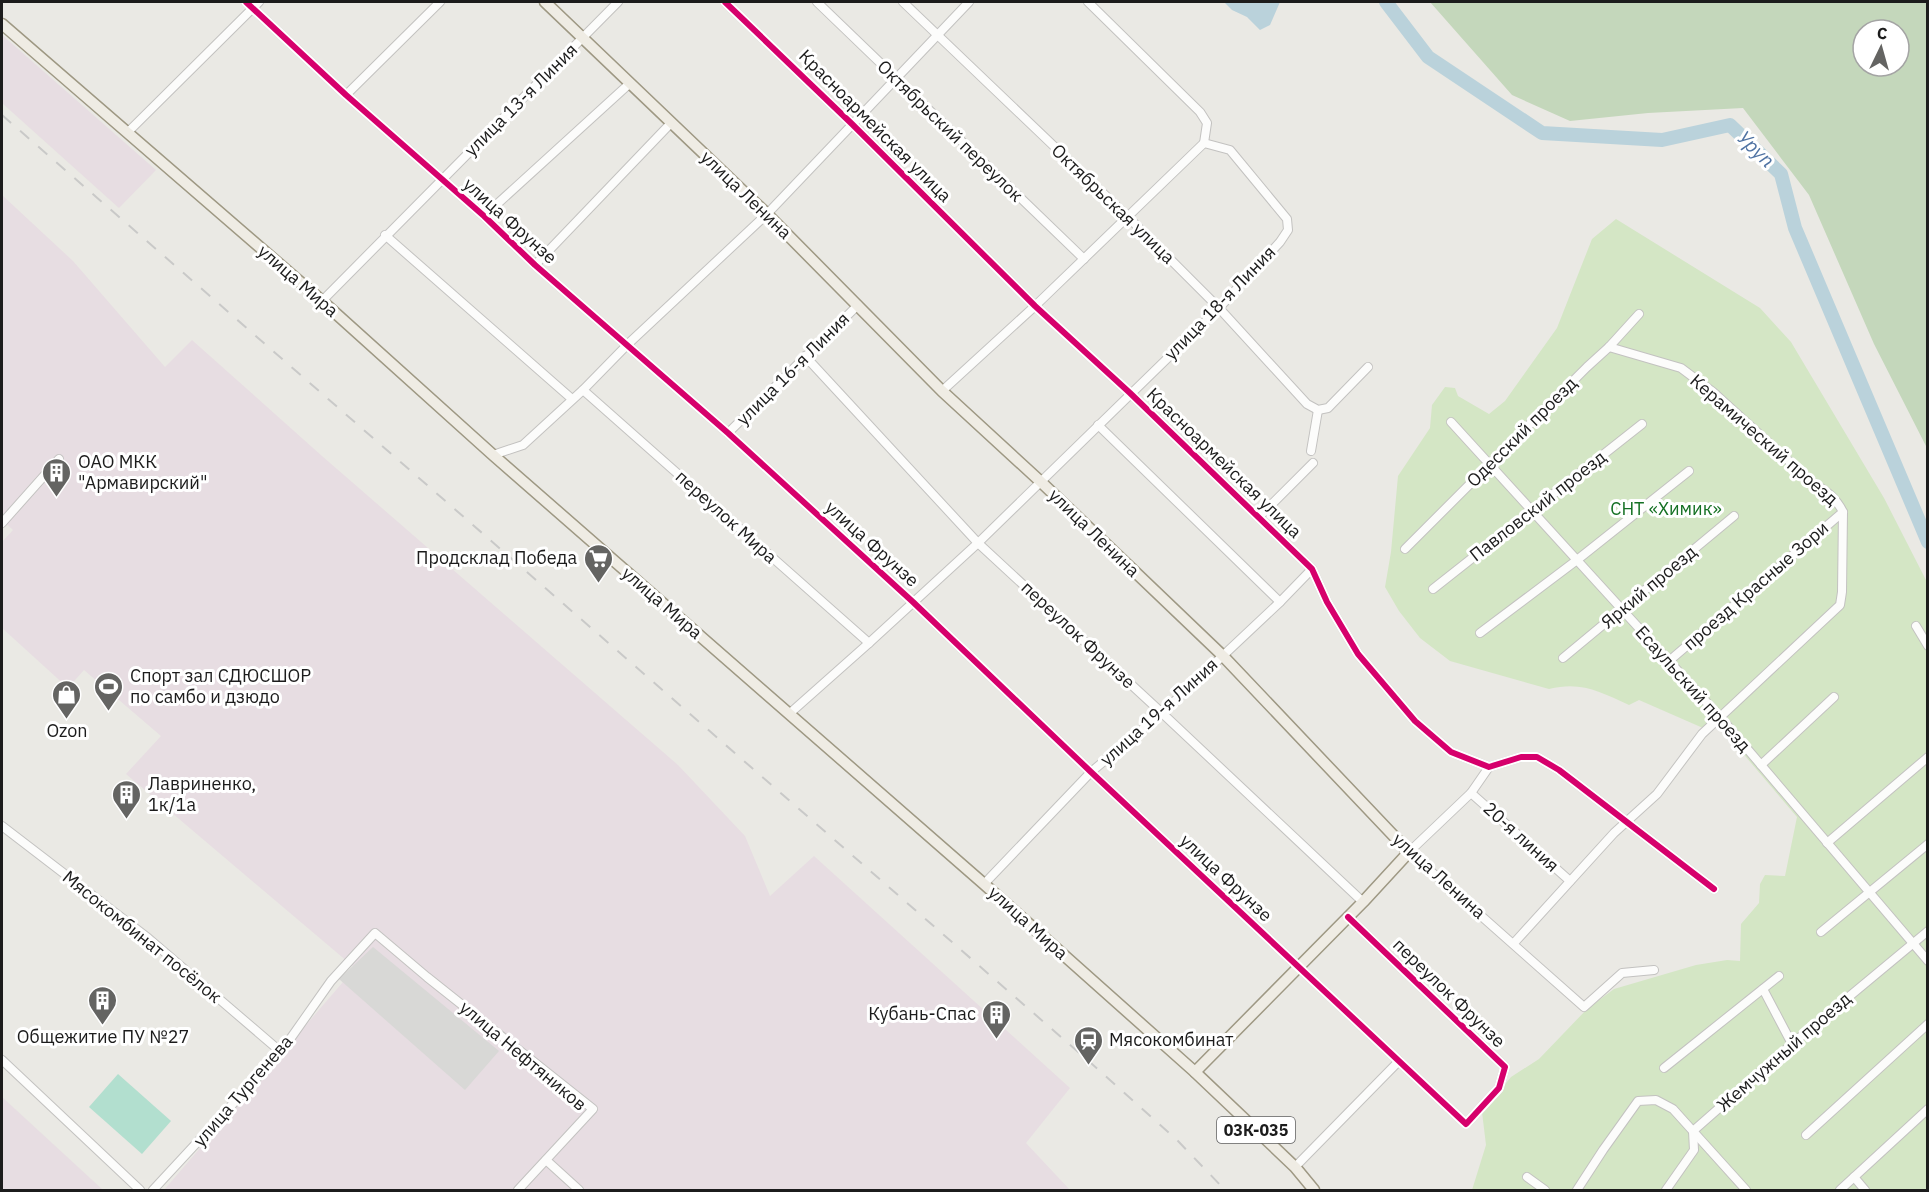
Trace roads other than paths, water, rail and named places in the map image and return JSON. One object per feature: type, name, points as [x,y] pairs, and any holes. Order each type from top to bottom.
[{"type":"main road","name":"улица Ленина","points":[[544,2],[767,214],[942,391],[1223,656],[1409,852]]},
{"type":"main road","name":"улица Мира","points":[[2,24],[322,301],[493,455],[984,884],[1195,1072],[1295,1167],[1314,1191]]},
{"type":"main road","points":[[1195,1072],[1363,902],[1409,852]]},
{"type":"street","name":"улица Фрунзе","points":[[246,2],[256,5],[346,95],[484,216],[535,265],[728,433],[913,602],[1466,1124]]},
{"type":"street","points":[[346,95],[440,2]]},
{"type":"street","name":"улица 13-я Линия","points":[[322,301],[618,2]]},
{"type":"street","name":"Красноармейская улица","points":[[725,2],[852,124],[1035,306],[1130,393],[1312,568],[1327,602],[1344,627],[1358,654],[1415,721],[1451,752],[1489,767]]},
{"type":"street","name":"Октябрьский переулок","points":[[817,2],[1084,259]]},
{"type":"street","name":"Октябрьская улица","points":[[903,2],[1127,216],[1219,308],[1307,404],[1318,410]]},
{"type":"street","points":[[493,455],[523,445],[583,390],[628,344],[767,214],[969,2]]},
{"type":"street","points":[[942,391],[1035,306],[1204,143],[1207,123],[1200,112],[1088,2]]},
{"type":"street","points":[[128,132],[256,5]]},
{"type":"street","points":[[484,216],[629,84]]},
{"type":"street","points":[[535,265],[671,123]]},
{"type":"street","name":"улица 18-я Линия","points":[[789,714],[978,543],[1219,308],[1280,242],[1288,230],[1287,219],[1230,150],[1204,143]]},
{"type":"street","points":[[386,235],[572,399]]},
{"type":"street","name":"улица 16-я Линия","points":[[728,433],[858,305]]},
{"type":"street","name":"Одесский проезд","points":[[1405,549],[1587,367],[1609,348],[1639,314]]},
{"type":"street","name":"Керамический проезд","points":[[1609,348],[1682,368],[1713,392],[1813,483],[1827,491],[1837,501],[1843,512],[1840,605],[1721,718]]},
{"type":"street","name":"переулок Фрунзе","points":[[805,356],[978,543],[1363,902]]},
{"type":"street","points":[[1311,451],[1318,410],[1328,408],[1368,367]]},
{"type":"street","name":"переулок Мира","points":[[583,390],[869,644]]},
{"type":"street","name":"Есаульский проезд","points":[[1451,422],[1721,718],[1928,961]]},
{"type":"street","name":"Павловский проезд","points":[[1433,589],[1642,424]]},
{"type":"street","points":[[1098,425],[1280,602]]},
{"type":"street","points":[[2,523],[59,459]]},
{"type":"street","name":"Красноармейская улица","points":[[1259,517],[1313,463]]},
{"type":"street","points":[[1479,633],[1577,560],[1689,471]]},
{"type":"street","name":"проезд Красные Зори","points":[[1669,661],[1843,512]]},
{"type":"street","name":"Яркий проезд","points":[[1563,658],[1734,516]]},
{"type":"street","name":"улица 19-я Линия","points":[[984,884],[1091,772],[1162,713],[1280,602],[1312,568]]},
{"type":"street","points":[[1916,626],[1928,645]]},
{"type":"street","points":[[1761,765],[1834,697]]},
{"type":"street","points":[[1514,943],[1627,821],[1657,794],[1702,734],[1721,718]]},
{"type":"street","points":[[1409,852],[1471,793],[1489,767],[1521,757],[1537,758],[1578,783],[1714,889]]},
{"type":"street","points":[[1827,843],[1928,757]]},
{"type":"street","name":"20-я линия","points":[[1471,793],[1570,881]]},
{"type":"street","name":"Мясокомбинат посёлок","points":[[2,826],[148,938],[281,1052]]},
{"type":"street","points":[[1821,932],[1928,844]]},
{"type":"street","name":"улица Ленина","points":[[1409,852],[1584,1007],[1622,973],[1654,970]]},
{"type":"street","name":"переулок Фрунзе","points":[[1348,917],[1505,1067],[1499,1088],[1466,1124]]},
{"type":"street","name":"Жемчужный проезд","points":[[1694,1131],[1792,1044],[1928,931]]},
{"type":"street","name":"улица Тургенева","points":[[153,1191],[281,1052],[331,981],[375,933]]},
{"type":"street","name":"улица Нефтяников","points":[[375,933],[592,1108],[518,1191]]},
{"type":"street","points":[[1664,1068],[1779,976]]},
{"type":"street","points":[[1763,989],[1792,1044]]},
{"type":"street","points":[[1806,1135],[1928,1024]]},
{"type":"street","points":[[2,1060],[140,1191]]},
{"type":"street","points":[[1295,1167],[1399,1061]]},
{"type":"street","points":[[1577,1191],[1638,1101],[1656,1100],[1673,1109],[1741,1189]]},
{"type":"street","points":[[1840,1190],[1928,1109]]},
{"type":"street","points":[[1666,1191],[1694,1150],[1694,1131]]},
{"type":"street","points":[[546,1160],[579,1191]]},
{"type":"street","points":[[1527,1177],[1545,1191]]},
{"type":"street","points":[[1854,1177],[1865,1191]]},
{"type":"water","points":[[1224,2],[1280,2],[1270,25],[1260,30],[1247,17],[1232,10]]},
{"type":"waterway","name":"Уруп","points":[[1386,2],[1428,57],[1542,133],[1662,140],[1730,125],[1781,174],[1795,228],[1928,542]]},
{"type":"railway","points":[[2,115],[1092,1064],[1177,1140],[1225,1190]]},
{"type":"place","name":"ОАО МКК \"Армавирский\"","points":[[57,498]]},
{"type":"place","name":"Продсклад Победа","points":[[598,584]]},
{"type":"place","name":"Спорт зал СДЮСШОР по самбо и дзюдо","points":[[109,712]]},
{"type":"place","name":"Ozon","points":[[67,720]]},
{"type":"place","name":"Лавриненко, 1к/1а","points":[[127,820]]},
{"type":"place","name":"Общежитие ПУ №27","points":[[103,1026]]},
{"type":"place","name":"Кубань-Спас","points":[[997,1040]]},
{"type":"place","name":"Мясокомбинат","points":[[1088,1066]]},
{"type":"park label","name":"СНТ «Химик»","points":[[1666,509]]}]
